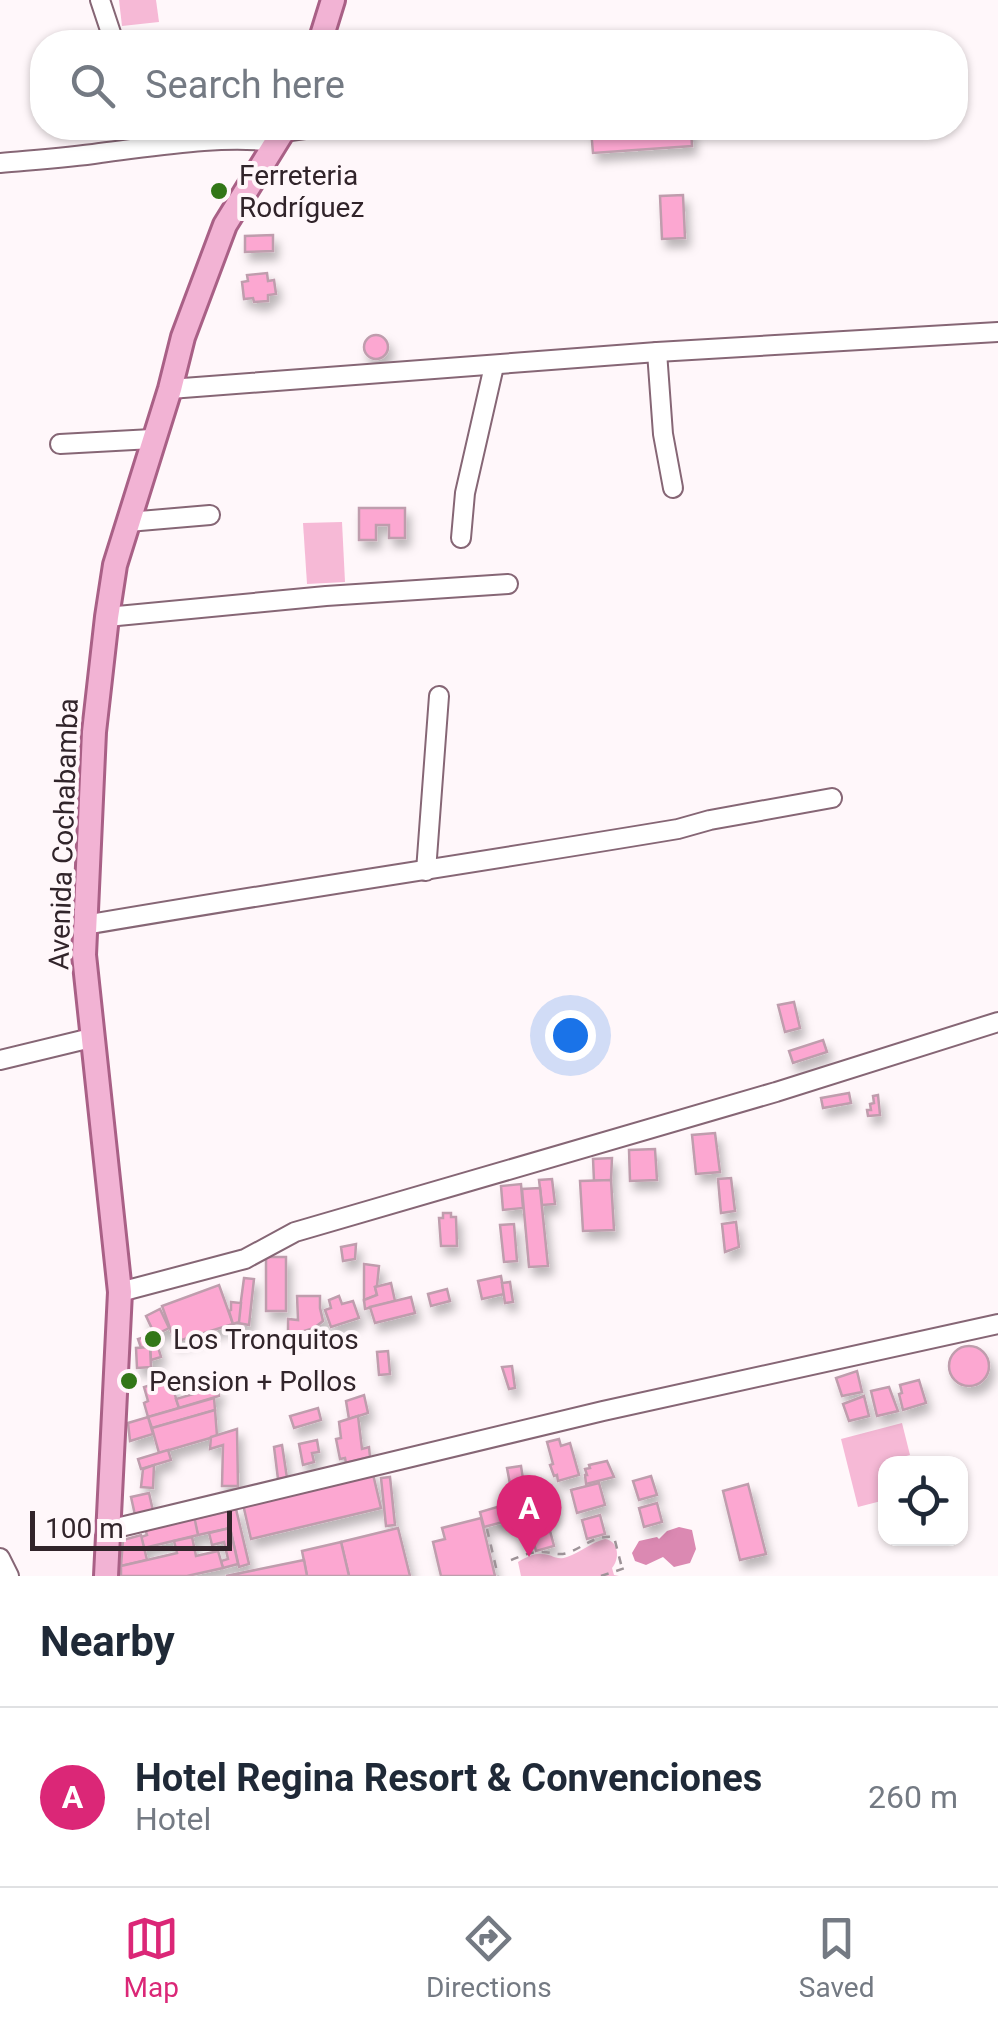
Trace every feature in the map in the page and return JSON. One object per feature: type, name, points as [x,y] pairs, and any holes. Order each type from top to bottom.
[{"type":"main road","points":[[324,30],[333,0]]},
{"type":"main road","name":"Avenida Cochabamba","points":[[106,1576],[120,1292],[84,955],[94,732],[107,617],[115,564],[152,439],[224,225],[278,140]]},
{"type":"street","points":[[100,0],[110,30]]},
{"type":"street","points":[[153,140],[156,146]]},
{"type":"street","points":[[0,163],[237,140]]},
{"type":"street","points":[[170,389],[657,352],[998,332]]},
{"type":"street","points":[[657,352],[673,488]]},
{"type":"street","points":[[461,538],[465,494],[494,366]]},
{"type":"street","points":[[60,444],[152,439]]},
{"type":"street","points":[[128,522],[210,515]]},
{"type":"street","points":[[107,617],[508,584]]},
{"type":"street","points":[[426,871],[439,696]]},
{"type":"street","points":[[86,925],[678,829],[832,798]]},
{"type":"street","points":[[120,1292],[245,1260],[295,1232],[776,1092],[998,1022]]},
{"type":"street","points":[[0,1060],[91,1038]]},
{"type":"street","points":[[108,1530],[603,1410],[998,1324]]},
{"type":"street","points":[[0,1558],[9,1576]]},
{"type":"path","points":[[487,1529],[498,1576]]},
{"type":"path","points":[[511,1560],[542,1552],[564,1555],[583,1543],[607,1536],[614,1537],[622,1568]]},
{"type":"path","points":[[601,1576],[628,1567]]},
{"type":"shaded area","points":[[119,0],[156,0],[159,22],[122,26]]},
{"type":"shaded area","points":[[342,522],[345,582],[307,584],[303,523]]},
{"type":"shaded area","points":[[902,1423],[910,1455],[878,1456],[878,1502],[858,1507],[841,1439]]},
{"type":"shaded area","points":[[679,1527],[692,1530],[696,1549],[690,1563],[674,1567],[663,1557],[646,1565],[635,1561],[632,1553],[639,1541],[659,1539]]},
{"type":"shaded area","points":[[605,1539],[617,1551],[612,1568],[614,1575],[619,1576],[521,1576],[518,1562],[527,1557],[545,1554],[563,1558]]},
{"type":"building","points":[[592,140],[692,140],[692,146],[593,153]]},
{"type":"building","points":[[683,195],[685,238],[662,239],[660,196]]},
{"type":"building","points":[[273,235],[273,251],[245,252],[245,236]]},
{"type":"building","points":[[267,273],[268,281],[274,280],[276,294],[268,295],[268,301],[244,299],[242,282],[248,281],[247,275]]},
{"type":"building","points":[[376,335],[385,338],[385,356],[376,359],[367,356],[364,347],[367,338]]},
{"type":"building","points":[[359,508],[405,508],[405,538],[389,538],[389,525],[376,525],[376,540],[359,540]]},
{"type":"building","points":[[794,1002],[800,1028],[785,1032],[778,1005]]},
{"type":"building","points":[[823,1040],[827,1052],[793,1063],[789,1051]]},
{"type":"building","points":[[849,1093],[851,1103],[823,1108],[821,1098]]},
{"type":"building","points":[[878,1095],[880,1115],[868,1116],[873,1096]]},
{"type":"building","points":[[715,1133],[720,1172],[696,1174],[692,1135]]},
{"type":"building","points":[[655,1149],[657,1180],[630,1181],[629,1150]]},
{"type":"building","points":[[612,1158],[611,1180],[594,1181],[593,1159]]},
{"type":"building","points":[[731,1178],[735,1211],[721,1213],[718,1179]]},
{"type":"building","points":[[552,1179],[555,1204],[542,1205],[539,1180]]},
{"type":"building","points":[[611,1180],[614,1230],[583,1231],[580,1181]]},
{"type":"building","points":[[521,1184],[523,1208],[503,1210],[501,1186]]},
{"type":"building","points":[[540,1188],[548,1266],[529,1267],[522,1189]]},
{"type":"building","points":[[443,1213],[456,1217],[457,1246],[441,1246],[439,1218],[443,1218]]},
{"type":"building","points":[[736,1222],[739,1247],[725,1252],[722,1224]]},
{"type":"building","points":[[514,1224],[517,1261],[504,1262],[500,1225]]},
{"type":"building","points":[[356,1244],[355,1259],[343,1261],[341,1247]]},
{"type":"building","points":[[266,1257],[286,1257],[286,1311],[266,1311]]},
{"type":"building","points":[[364,1264],[379,1266],[377,1295],[364,1300]]},
{"type":"building","points":[[501,1276],[504,1294],[482,1299],[478,1281]]},
{"type":"building","points":[[244,1278],[254,1279],[249,1325],[238,1323]]},
{"type":"building","points":[[510,1282],[513,1302],[505,1303],[502,1283]]},
{"type":"building","points":[[391,1283],[395,1301],[365,1309],[364,1300],[377,1295],[375,1287]]},
{"type":"building","points":[[219,1285],[233,1324],[175,1342],[162,1306]]},
{"type":"building","points":[[447,1289],[450,1301],[431,1306],[428,1294]]},
{"type":"building","points":[[297,1296],[320,1296],[323,1321],[288,1336],[288,1319],[298,1320]]},
{"type":"building","points":[[339,1296],[342,1304],[353,1301],[359,1318],[331,1327],[325,1310],[331,1308],[329,1300]]},
{"type":"building","points":[[411,1297],[415,1313],[375,1323],[370,1307]]},
{"type":"building","points":[[231,1302],[241,1303],[239,1322],[233,1324],[229,1311]]},
{"type":"building","points":[[160,1309],[169,1328],[155,1335],[146,1316]]},
{"type":"building","points":[[154,1334],[161,1357],[151,1360],[150,1347],[141,1348],[138,1339]]},
{"type":"building","points":[[969,1346],[983,1352],[989,1366],[983,1380],[969,1386],[955,1380],[949,1366],[955,1352]]},
{"type":"building","points":[[150,1347],[151,1367],[137,1368],[136,1348]]},
{"type":"building","points":[[388,1351],[390,1374],[379,1375],[377,1352]]},
{"type":"building","points":[[512,1366],[515,1388],[509,1389],[502,1367]]},
{"type":"building","points":[[857,1371],[862,1392],[842,1396],[836,1378]]},
{"type":"building","points":[[170,1379],[179,1408],[148,1417],[144,1387]]},
{"type":"building","points":[[919,1380],[926,1403],[903,1410],[900,1385]]},
{"type":"building","points":[[217,1387],[219,1396],[179,1408],[176,1399]]},
{"type":"building","points":[[889,1387],[898,1411],[877,1416],[871,1391]]},
{"type":"building","points":[[364,1395],[368,1413],[349,1419],[346,1401]]},
{"type":"building","points":[[864,1396],[869,1416],[849,1421],[843,1404]]},
{"type":"building","points":[[214,1398],[215,1410],[152,1428],[148,1417]]},
{"type":"building","points":[[318,1408],[321,1420],[294,1428],[290,1416]]},
{"type":"building","points":[[215,1410],[217,1436],[159,1453],[152,1428]]},
{"type":"building","points":[[358,1416],[362,1449],[369,1447],[370,1457],[346,1463],[345,1458],[340,1459],[336,1439],[341,1438],[339,1422]]},
{"type":"building","points":[[148,1417],[153,1434],[130,1441],[128,1423]]},
{"type":"building","points":[[237,1429],[238,1486],[222,1486],[223,1445],[210,1449],[211,1437]]},
{"type":"building","points":[[559,1439],[561,1446],[570,1443],[579,1475],[558,1481],[550,1465],[553,1464],[547,1442]]},
{"type":"building","points":[[317,1440],[319,1452],[312,1453],[314,1462],[303,1465],[299,1444]]},
{"type":"building","points":[[282,1445],[287,1478],[278,1479],[274,1447]]},
{"type":"building","points":[[168,1450],[171,1460],[141,1469],[138,1459]]},
{"type":"building","points":[[607,1461],[614,1477],[586,1484],[585,1469]]},
{"type":"building","points":[[154,1465],[153,1488],[141,1487],[143,1469]]},
{"type":"building","points":[[521,1466],[526,1498],[513,1500],[507,1468]]},
{"type":"building","points":[[372,1470],[381,1508],[251,1539],[242,1500]]},
{"type":"building","points":[[651,1476],[657,1495],[639,1500],[633,1481]]},
{"type":"building","points":[[390,1477],[395,1525],[386,1526],[381,1478]]},
{"type":"building","points":[[599,1483],[605,1505],[577,1513],[571,1490]]},
{"type":"building","points":[[748,1484],[766,1554],[740,1560],[723,1491]]},
{"type":"building","points":[[149,1493],[153,1511],[135,1515],[131,1497]]},
{"type":"building","points":[[547,1496],[552,1515],[534,1520],[529,1501]]},
{"type":"building","points":[[514,1502],[518,1518],[484,1527],[480,1512]]},
{"type":"building","points":[[657,1503],[662,1522],[644,1527],[639,1508]]},
{"type":"building","points":[[236,1509],[249,1564],[239,1567],[230,1528],[198,1535],[194,1519]]},
{"type":"building","points":[[193,1511],[198,1535],[144,1548],[141,1537],[147,1535],[143,1522]]},
{"type":"building","points":[[600,1515],[605,1534],[587,1539],[582,1520]]},
{"type":"building","points":[[481,1518],[495,1576],[441,1576],[433,1542],[445,1539],[442,1528]]},
{"type":"building","points":[[549,1527],[554,1546],[536,1551],[531,1532]]},
{"type":"building","points":[[230,1528],[238,1564],[223,1568],[221,1561],[228,1559],[224,1542],[212,1545],[209,1533]]},
{"type":"building","points":[[398,1528],[410,1576],[349,1576],[341,1542]]},
{"type":"building","points":[[141,1535],[147,1560],[121,1566],[123,1540]]},
{"type":"building","points":[[192,1537],[196,1556],[218,1551],[223,1568],[187,1576],[121,1576],[121,1566],[177,1553],[174,1541]]},
{"type":"building","points":[[341,1542],[349,1576],[307,1576],[302,1551]]},
{"type":"building","points":[[304,1560],[307,1576],[226,1576]]},
{"type":"place","name":"Ferreteria Rodríguez","points":[[219,191]]},
{"type":"place","name":"Los Tronquitos","points":[[153,1339]]},
{"type":"place","name":"Pension + Pollos","points":[[129,1381]]},
{"type":"place","name":"Hotel Regina Resort & Convenciones","points":[[529,1557]]}]
